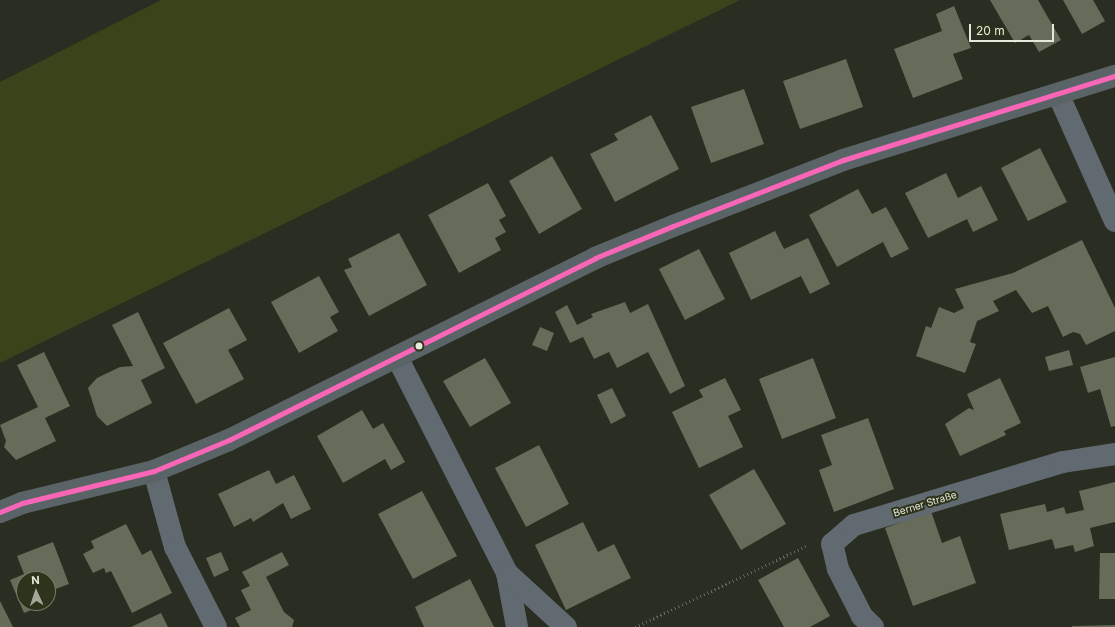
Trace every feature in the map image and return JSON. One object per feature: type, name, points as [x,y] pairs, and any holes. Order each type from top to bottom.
[{"type":"street","points":[[0,512],[22,503],[154,471],[229,440],[594,258],[673,226],[843,160],[1059,96],[1115,76]]},
{"type":"street","points":[[1059,96],[1115,221]]},
{"type":"street","points":[[396,356],[507,573],[517,627]]},
{"type":"street","name":"Berner Straße","points":[[832,544],[854,525],[1063,462],[1115,454]]},
{"type":"street","points":[[154,471],[176,547],[216,627]]},
{"type":"street","points":[[832,544],[838,569],[862,616],[873,627]]},
{"type":"street","points":[[507,573],[566,627]]},
{"type":"path","points":[[635,627],[800,546],[832,544]]},
{"type":"green space","points":[[161,0],[740,0],[0,363],[0,82]]},
{"type":"building","points":[[990,0],[1038,0],[1061,40],[1039,52],[1029,35],[1015,43]]},
{"type":"building","points":[[1063,0],[1093,0],[1105,21],[1082,34]]},
{"type":"building","points":[[954,6],[971,48],[953,54],[963,79],[913,98],[894,49],[942,31],[936,14]]},
{"type":"building","points":[[846,59],[863,107],[800,129],[783,81]]},
{"type":"building","points":[[744,89],[764,144],[711,163],[691,107]]},
{"type":"building","points":[[651,115],[679,169],[615,202],[590,154],[618,140],[614,134]]},
{"type":"building","points":[[1040,148],[1067,202],[1028,221],[1001,168]]},
{"type":"building","points":[[552,156],[582,209],[539,234],[509,181]]},
{"type":"building","points":[[946,173],[958,198],[981,186],[998,220],[973,232],[967,219],[928,238],[905,193]]},
{"type":"building","points":[[488,183],[506,216],[499,220],[506,232],[495,238],[501,250],[459,273],[428,215]]},
{"type":"building","points":[[858,189],[872,214],[886,207],[909,249],[891,258],[883,242],[837,267],[809,215]]},
{"type":"building","points":[[775,231],[784,249],[808,238],[830,284],[810,294],[801,276],[751,300],[729,253]]},
{"type":"building","points":[[399,233],[427,285],[369,316],[344,270],[352,267],[348,259]]},
{"type":"building","points":[[1082,240],[1115,308],[1115,331],[1086,345],[1080,334],[1073,332],[1063,337],[1048,306],[1032,313],[1016,290],[993,301],[999,311],[977,321],[970,342],[976,344],[965,373],[916,356],[926,326],[931,328],[939,307],[954,313],[964,308],[955,289],[1013,273]]},
{"type":"building","points":[[699,249],[725,299],[685,320],[659,269]]},
{"type":"building","points":[[319,276],[339,312],[330,317],[338,331],[299,353],[271,302]]},
{"type":"building","points":[[625,302],[630,313],[648,304],[685,386],[670,394],[648,352],[617,368],[609,352],[594,359],[583,337],[570,343],[555,312],[567,305],[577,325],[593,317],[591,314]]},
{"type":"building","points":[[229,308],[247,340],[228,350],[244,379],[196,404],[163,343]]},
{"type":"building","points":[[138,312],[165,368],[141,380],[152,403],[107,426],[97,416],[88,388],[97,378],[120,367],[133,366],[112,325]]},
{"type":"building","points":[[540,327],[554,333],[547,351],[532,345]]},
{"type":"building","points":[[1069,350],[1073,365],[1049,371],[1045,357]]},
{"type":"building","points":[[44,352],[70,406],[45,418],[56,441],[16,460],[4,447],[6,441],[0,425],[38,407],[17,365]]},
{"type":"building","points":[[1115,357],[1115,426],[1111,427],[1100,389],[1088,393],[1080,367]]},
{"type":"building","points":[[485,358],[511,403],[470,427],[443,381]]},
{"type":"building","points":[[813,358],[836,418],[782,439],[759,379]]},
{"type":"building","points":[[725,378],[741,410],[728,416],[743,447],[699,468],[672,412],[703,397],[699,390]]},
{"type":"building","points":[[1000,378],[1021,423],[1004,431],[1006,435],[960,456],[945,424],[969,408],[974,410],[967,394]]},
{"type":"building","points":[[612,388],[626,416],[611,424],[597,395]]},
{"type":"building","points":[[362,410],[373,429],[383,423],[405,462],[391,470],[385,459],[343,483],[317,436]]},
{"type":"building","points":[[868,418],[894,489],[834,512],[819,470],[832,465],[821,435]]},
{"type":"building","points":[[539,445],[569,504],[526,527],[495,468]]},
{"type":"building","points":[[754,469],[786,524],[741,550],[709,495]]},
{"type":"building","points":[[269,470],[276,484],[294,475],[311,509],[291,519],[283,503],[253,522],[251,518],[234,527],[218,494]]},
{"type":"building","points":[[1115,482],[1115,522],[1090,528],[1094,546],[1075,552],[1073,545],[1055,549],[1052,539],[1009,550],[1000,514],[1045,504],[1047,512],[1064,507],[1066,514],[1084,510],[1079,491]]},
{"type":"building","points":[[422,491],[457,556],[413,579],[378,514]]},
{"type":"building","points":[[931,511],[942,543],[960,536],[976,583],[913,606],[885,528]]},
{"type":"building","points":[[583,522],[598,552],[614,544],[631,578],[566,610],[535,545]]},
{"type":"building","points":[[126,524],[142,555],[151,550],[172,593],[132,613],[111,571],[106,573],[104,568],[93,573],[83,554],[94,548],[91,541]]},
{"type":"building","points":[[53,542],[69,584],[56,589],[56,571],[23,571],[17,556]]},
{"type":"building","points":[[221,552],[229,570],[214,577],[206,558]]},
{"type":"building","points":[[282,552],[289,565],[266,577],[284,612],[294,620],[292,627],[240,627],[235,618],[251,610],[241,590],[250,586],[242,572]]},
{"type":"building","points":[[1100,553],[1115,553],[1115,599],[1099,599]]},
{"type":"building","points":[[798,558],[830,616],[810,627],[784,627],[758,580]]},
{"type":"building","points":[[16,577],[16,594],[10,580]]},
{"type":"building","points":[[470,579],[494,627],[424,627],[415,607]]},
{"type":"building","points":[[0,601],[13,627],[0,627]]},
{"type":"building","points":[[161,613],[168,627],[131,627]]},
{"type":"building","points":[[1115,625],[1115,627],[1072,627],[1072,626]]},
{"type":"transit line","points":[[0,512],[22,503],[154,471],[229,440],[595,258],[673,226],[843,160],[1115,76]]}]
